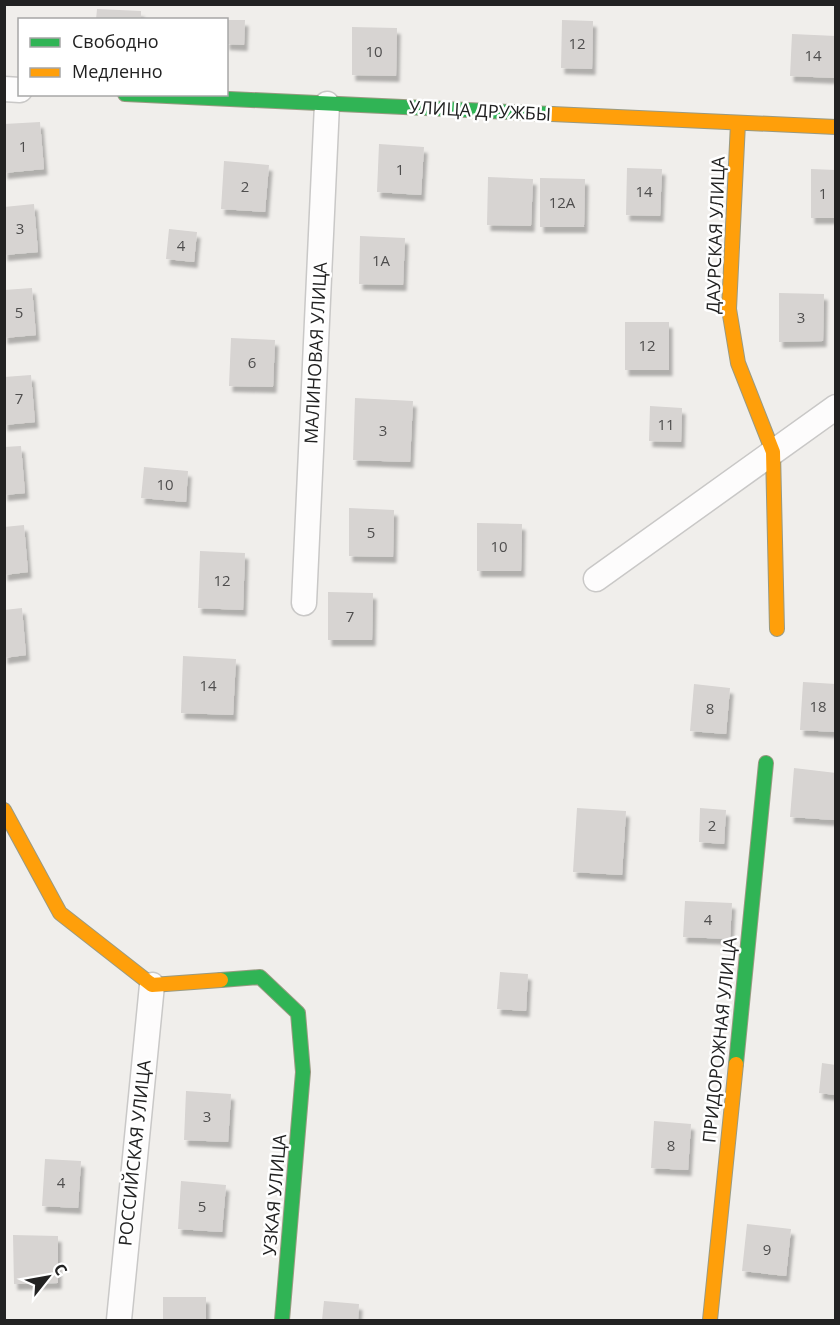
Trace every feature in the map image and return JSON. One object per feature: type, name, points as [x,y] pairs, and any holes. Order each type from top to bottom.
[{"type":"street","name":"УЛИЦА ДРУЖБЫ","points":[[165,96],[836,127]]},
{"type":"street","name":"МАЛИНОВАЯ УЛИЦА","points":[[304,603],[327,104]]},
{"type":"street","name":"ДАУРСКАЯ УЛИЦА","points":[[738,123],[729,309],[738,363],[773,452],[777,629]]},
{"type":"street","points":[[596,579],[836,407]]},
{"type":"street","name":"ПРИДОРОЖНАЯ УЛИЦА","points":[[710,1320],[766,763]]},
{"type":"street","points":[[4,810],[60,913],[152,986]]},
{"type":"street","name":"УЗКАЯ УЛИЦА","points":[[152,986],[260,977],[298,1013],[303,1072],[282,1320]]},
{"type":"street","name":"РОССИЙСКАЯ УЛИЦА","points":[[119,1320],[152,986]]},
{"type":"building","points":[[97,9],[141,11],[141,18],[96,18]]},
{"type":"building","points":[[228,20],[245,20],[244,45],[228,44]]},
{"type":"building","points":[[562,20],[593,21],[592,69],[561,68]]},
{"type":"building","points":[[352,27],[397,28],[396,76],[352,75]]},
{"type":"building","points":[[792,34],[836,36],[836,78],[790,76]]},
{"type":"building","points":[[40,122],[44,169],[4,173],[4,124]]},
{"type":"building","points":[[379,144],[424,147],[421,195],[377,192]]},
{"type":"building","points":[[224,161],[269,165],[265,212],[221,209]]},
{"type":"building","points":[[627,168],[662,169],[660,216],[626,215]]},
{"type":"building","points":[[811,169],[836,170],[836,218],[811,218]]},
{"type":"building","points":[[488,177],[533,179],[531,226],[487,225]]},
{"type":"building","points":[[540,178],[585,179],[584,227],[540,227]]},
{"type":"building","points":[[34,204],[38,252],[4,255],[4,207]]},
{"type":"building","points":[[169,229],[197,232],[194,262],[166,259]]},
{"type":"building","points":[[360,236],[405,238],[403,285],[359,284]]},
{"type":"building","points":[[32,288],[36,335],[4,338],[4,290]]},
{"type":"building","points":[[779,293],[824,294],[823,341],[779,342]]},
{"type":"building","points":[[625,322],[669,322],[669,370],[625,370]]},
{"type":"building","points":[[231,338],[275,340],[273,387],[229,386]]},
{"type":"building","points":[[31,375],[35,422],[4,425],[4,377]]},
{"type":"building","points":[[355,398],[413,401],[410,462],[353,460]]},
{"type":"building","points":[[650,406],[682,408],[681,442],[649,441]]},
{"type":"building","points":[[21,446],[25,493],[4,495],[4,447]]},
{"type":"building","points":[[144,467],[188,471],[186,502],[141,498]]},
{"type":"building","points":[[349,508],[394,510],[393,557],[349,556]]},
{"type":"building","points":[[477,523],[522,524],[521,571],[477,571]]},
{"type":"building","points":[[24,525],[28,572],[4,575],[4,527]]},
{"type":"building","points":[[200,551],[245,553],[243,610],[198,608]]},
{"type":"building","points":[[328,592],[373,593],[372,640],[328,640]]},
{"type":"building","points":[[22,608],[26,655],[4,658],[4,610]]},
{"type":"building","points":[[183,656],[236,659],[233,715],[181,713]]},
{"type":"building","points":[[803,682],[836,684],[836,732],[800,730]]},
{"type":"building","points":[[694,684],[730,688],[726,734],[690,731]]},
{"type":"building","points":[[794,768],[836,773],[834,820],[790,817]]},
{"type":"building","points":[[577,808],[626,811],[622,875],[573,872]]},
{"type":"building","points":[[700,808],[726,810],[724,844],[699,842]]},
{"type":"building","points":[[685,901],[732,903],[730,939],[683,937]]},
{"type":"building","points":[[500,972],[528,974],[526,1011],[497,1009]]},
{"type":"building","points":[[822,1063],[836,1065],[836,1095],[819,1093]]},
{"type":"building","points":[[186,1091],[231,1094],[228,1142],[184,1140]]},
{"type":"building","points":[[654,1121],[691,1124],[688,1170],[651,1168]]},
{"type":"building","points":[[45,1159],[81,1161],[78,1208],[42,1206]]},
{"type":"building","points":[[181,1181],[226,1185],[222,1232],[178,1229]]},
{"type":"building","points":[[747,1224],[791,1229],[786,1276],[742,1271]]},
{"type":"building","points":[[13,1235],[58,1236],[58,1283],[14,1284]]},
{"type":"building","points":[[163,1297],[206,1297],[206,1320],[163,1320]]},
{"type":"building","points":[[324,1301],[359,1304],[358,1320],[322,1320]]},
{"type":"traffic: fast","points":[[168,96],[552,114]]},
{"type":"traffic: fast","points":[[736,1064],[766,763]]},
{"type":"traffic: fast","points":[[221,980],[260,977],[298,1013],[303,1072],[282,1320]]},
{"type":"traffic: slow","points":[[552,114],[836,127]]},
{"type":"traffic: slow","points":[[738,123],[729,309],[738,363],[773,452],[777,629]]},
{"type":"traffic: slow","points":[[4,810],[60,913],[152,985],[221,980]]},
{"type":"traffic: slow","points":[[710,1320],[736,1064]]}]
